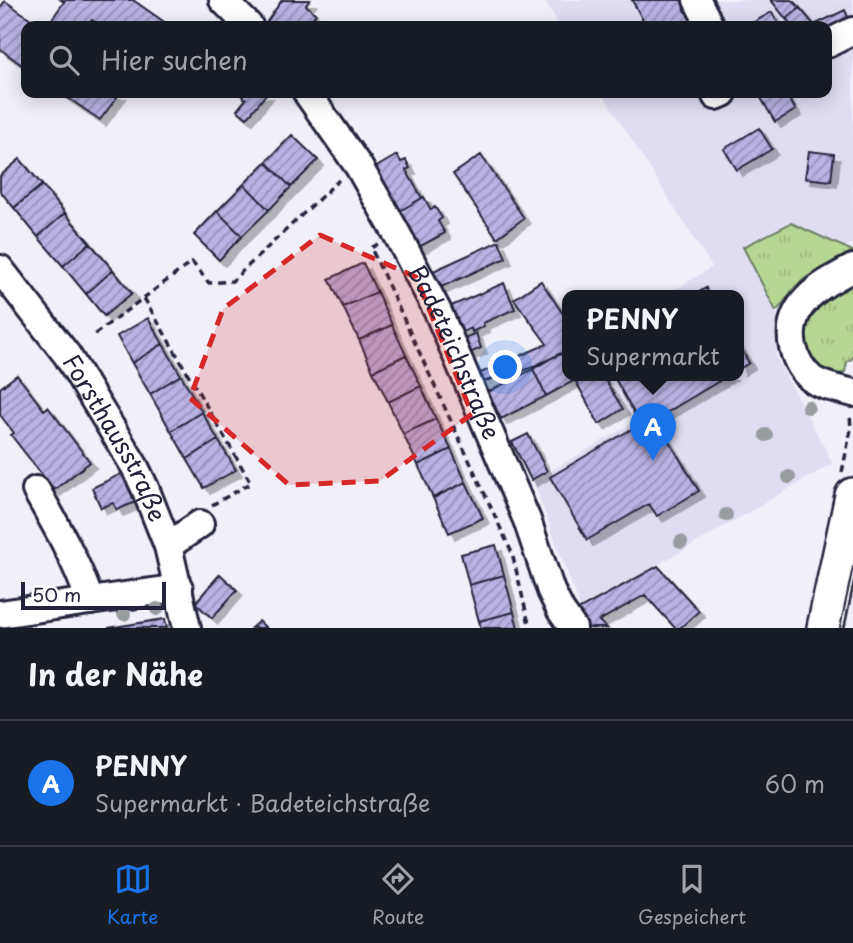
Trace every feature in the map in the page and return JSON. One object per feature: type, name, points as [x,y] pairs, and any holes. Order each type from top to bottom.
[{"type":"main road","points":[[825,628],[853,496]]},
{"type":"street","points":[[222,0],[244,21]]},
{"type":"street","points":[[697,0],[708,21]]},
{"type":"street","points":[[832,42],[853,31]]},
{"type":"street","name":"Badeteichstraße","points":[[311,98],[359,167],[438,312],[527,520],[551,591],[573,628]]},
{"type":"street","points":[[853,268],[813,293],[795,317],[792,331],[795,356],[803,369],[816,381],[853,393]]},
{"type":"street","name":"Forsthausstraße","points":[[0,269],[67,355],[124,447],[145,488],[168,546],[187,628]]},
{"type":"street","points":[[36,490],[90,601]]},
{"type":"street","points":[[168,546],[200,524]]},
{"type":"street","points":[[0,614],[178,588]]},
{"type":"path","points":[[94,334],[192,262],[209,283],[232,281],[344,175],[359,167]]},
{"type":"path","points":[[397,234],[370,248],[512,553],[530,628]]},
{"type":"path","points":[[144,298],[251,483],[195,515],[200,524]]},
{"type":"highlighted area","points":[[320,235],[416,277],[472,414],[380,481],[289,485],[190,398],[223,309]]},
{"type":"shaded area","points":[[544,0],[853,0],[853,243],[808,267],[777,307],[776,358],[833,463],[580,607],[533,481],[633,423],[609,381],[744,381],[744,290],[674,290],[712,267],[605,98],[832,98],[832,21],[557,21]]},
{"type":"green space","points":[[791,223],[853,251],[804,279],[776,311],[743,247]]},
{"type":"green space","points":[[853,280],[853,358],[847,362],[845,372],[835,376],[820,369],[810,357],[805,341],[806,325],[817,305]]},
{"type":"building","points":[[61,0],[133,0],[163,21],[51,21],[64,2]]},
{"type":"building","points":[[282,0],[310,0],[306,5],[316,14],[310,21],[267,21]]},
{"type":"building","points":[[632,0],[683,0],[694,21],[643,21]]},
{"type":"building","points":[[771,0],[792,0],[800,8],[786,19]]},
{"type":"building","points":[[5,1],[34,21],[21,21],[21,64],[0,49],[0,8]]},
{"type":"building","points":[[800,8],[811,21],[788,21],[786,19]]},
{"type":"building","points":[[845,10],[852,26],[832,36],[832,21],[822,21]]},
{"type":"building","points":[[772,12],[777,21],[756,21]]},
{"type":"building","points":[[68,98],[116,98],[100,120]]},
{"type":"building","points":[[263,98],[247,118],[237,110],[246,99]]},
{"type":"building","points":[[761,98],[788,98],[796,110],[775,122]]},
{"type":"building","points":[[759,128],[772,149],[737,170],[724,149]]},
{"type":"building","points":[[292,135],[318,160],[291,187],[266,162]]},
{"type":"building","points":[[809,151],[834,154],[831,181],[805,178]]},
{"type":"building","points":[[397,155],[401,162],[406,160],[410,168],[406,170],[422,198],[398,212],[373,169]]},
{"type":"building","points":[[481,155],[524,218],[497,238],[453,174]]},
{"type":"building","points":[[20,159],[42,185],[14,208],[0,191],[0,176]]},
{"type":"building","points":[[266,162],[291,187],[269,210],[244,184]]},
{"type":"building","points":[[244,184],[269,210],[242,236],[217,211]]},
{"type":"building","points":[[42,185],[65,213],[38,237],[14,208]]},
{"type":"building","points":[[424,197],[431,210],[435,207],[442,218],[438,221],[445,233],[419,247],[398,212]]},
{"type":"building","points":[[217,211],[242,236],[219,260],[194,235]]},
{"type":"building","points":[[65,213],[90,243],[63,266],[38,237]]},
{"type":"building","points":[[499,241],[506,258],[439,288],[431,272]]},
{"type":"building","points":[[90,243],[113,270],[86,294],[63,266]]},
{"type":"building","points":[[363,263],[377,292],[343,307],[329,279]]},
{"type":"building","points":[[113,270],[132,293],[104,316],[86,294]]},
{"type":"building","points":[[541,281],[562,312],[562,353],[499,382],[497,377],[481,383],[476,375],[547,344],[514,299]]},
{"type":"building","points":[[504,283],[515,309],[483,323],[484,326],[472,332],[471,328],[461,333],[449,307]]},
{"type":"building","points":[[377,292],[392,325],[359,340],[343,307]]},
{"type":"building","points":[[148,318],[163,344],[132,363],[117,336]]},
{"type":"building","points":[[392,325],[406,355],[373,371],[359,340]]},
{"type":"building","points":[[476,333],[481,348],[470,353],[464,338]]},
{"type":"building","points":[[163,344],[181,375],[150,394],[132,363]]},
{"type":"building","points":[[562,353],[562,381],[573,381],[546,396],[533,369]]},
{"type":"building","points":[[406,355],[421,386],[388,402],[373,371]]},
{"type":"building","points":[[533,369],[546,396],[501,419],[488,392]]},
{"type":"building","points":[[17,375],[44,410],[48,407],[90,462],[54,490],[11,435],[14,433],[0,415],[0,388]]},
{"type":"building","points":[[181,375],[202,412],[171,431],[150,394]]},
{"type":"building","points":[[576,381],[606,381],[623,409],[599,424]]},
{"type":"building","points":[[616,381],[719,381],[656,419],[699,491],[657,516],[649,504],[587,540],[550,477],[640,424]]},
{"type":"building","points":[[421,386],[436,419],[403,434],[388,402]]},
{"type":"building","points":[[202,412],[218,440],[187,459],[171,431]]},
{"type":"building","points":[[436,419],[451,449],[418,465],[403,434]]},
{"type":"building","points":[[528,434],[547,471],[531,480],[512,442]]},
{"type":"building","points":[[218,440],[236,470],[204,488],[187,459]]},
{"type":"building","points":[[451,449],[466,482],[433,498],[418,465]]},
{"type":"building","points":[[125,472],[138,501],[117,510],[113,503],[101,508],[92,488]]},
{"type":"building","points":[[466,482],[483,518],[449,533],[433,498]]},
{"type":"building","points":[[496,545],[504,575],[469,585],[461,554]]},
{"type":"building","points":[[658,566],[699,611],[680,628],[675,628],[645,595],[599,621],[607,628],[589,628],[576,611]]},
{"type":"building","points":[[220,574],[237,590],[212,618],[195,603]]},
{"type":"building","points":[[504,575],[514,612],[479,621],[469,585]]},
{"type":"building","points":[[514,612],[518,628],[481,628],[479,621]]},
{"type":"building","points":[[165,619],[167,628],[108,628]]},
{"type":"building","points":[[259,621],[266,628],[251,628]]},
{"type":"tram line","points":[[840,628],[853,567]]},
{"type":"place","name":"PENNY","points":[[653,461]]}]
